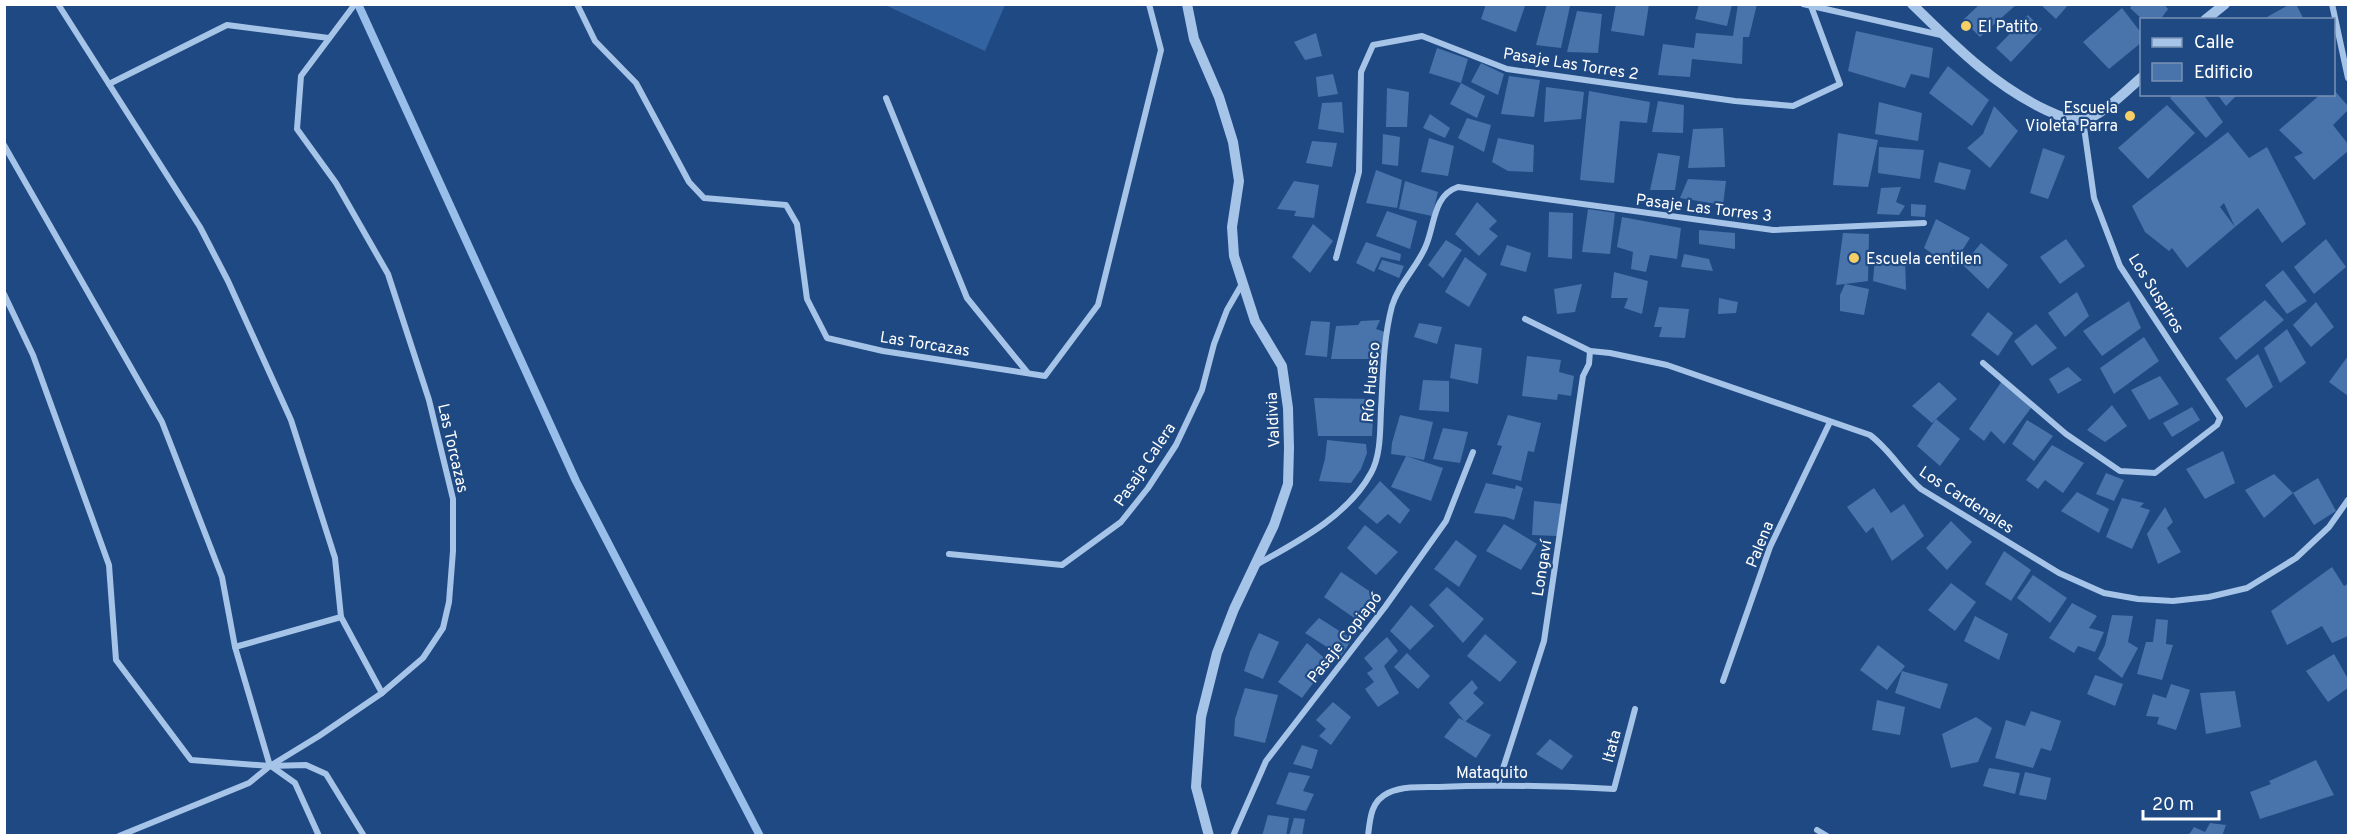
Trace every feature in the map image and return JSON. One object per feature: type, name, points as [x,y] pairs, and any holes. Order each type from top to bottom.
[{"type":"street","points":[[58,4],[200,227],[228,281],[291,420],[335,558],[341,617],[382,693]]},
{"type":"street","name":"Las Torcazas","points":[[119,836],[249,783],[270,765],[319,736],[382,693],[423,658],[443,628],[449,602],[453,562],[453,499],[429,400],[388,274],[336,183],[297,129],[301,76],[355,4]]},
{"type":"street","name":"Las Torcazas","points":[[577,4],[596,41],[636,83],[689,182],[704,198],[786,204],[797,224],[807,299],[826,338],[884,351],[1045,376],[1098,304],[1161,50],[1149,4]]},
{"type":"street","name":"Valdivia","points":[[1187,4],[1194,39],[1220,97],[1233,142],[1239,181],[1232,227],[1234,256],[1255,321],[1282,366],[1288,408],[1288,484],[1274,525],[1234,609],[1217,653],[1201,717],[1196,787],[1209,836]]},
{"type":"street","points":[[1912,4],[1979,69],[2023,99],[2062,118],[2083,120],[2109,107],[2140,79]]},
{"type":"street","points":[[2208,18],[2225,4]]},
{"type":"street","points":[[2332,4],[2349,78]]},
{"type":"street","points":[[1807,5],[1944,35]]},
{"type":"street","name":"Pasaje Las Torres 2","points":[[1336,258],[1359,172],[1360,72],[1372,45],[1422,36],[1507,69],[1735,101],[1793,106],[1840,84],[1807,5]]},
{"type":"street","points":[[109,84],[227,25],[329,38]]},
{"type":"street","points":[[886,98],[967,298],[1027,373]]},
{"type":"street","name":"Los Suspiros","points":[[1983,363],[2066,434],[2120,471],[2155,472],[2217,425],[2220,417],[2120,266],[2094,198],[2083,120]]},
{"type":"street","points":[[4,145],[162,422],[222,577],[235,647],[270,765],[295,783],[319,836]]},
{"type":"street","name":"Río Huasco","points":[[1256,566],[1315,532],[1362,488],[1376,459],[1384,354],[1392,306],[1401,284],[1426,246],[1437,209],[1448,190],[1458,187],[1482,191]]},
{"type":"street","name":"Pasaje Las Torres 3","points":[[1482,191],[1773,230],[1924,223]]},
{"type":"street","name":"Pasaje Calera","points":[[950,554],[1062,565],[1121,522],[1148,488],[1176,444],[1202,390],[1214,344],[1227,310],[1243,281]]},
{"type":"street","points":[[4,294],[33,355],[109,565],[116,660],[191,760],[306,765],[326,774],[364,836]]},
{"type":"street","name":"Los Cardenales","points":[[1525,319],[1590,351],[1667,365],[1870,435],[1883,444],[1905,475],[1921,489],[2059,573],[2104,593],[2138,599],[2173,601],[2209,597],[2247,588],[2296,558],[2329,527],[2349,500]]},
{"type":"street","name":"Longaví","points":[[1498,784],[1544,640],[1584,376],[1589,364],[1590,351]]},
{"type":"street","name":"Palena","points":[[1723,681],[1770,548],[1830,422]]},
{"type":"street","name":"Pasaje Copiapó","points":[[1233,836],[1266,761],[1385,607],[1446,521],[1473,452]]},
{"type":"street","points":[[235,647],[341,617]]},
{"type":"street","name":"Itata","points":[[1614,789],[1635,709]]},
{"type":"street","name":"Mataquito","points":[[1368,836],[1370,816],[1375,803],[1388,793],[1406,788],[1498,784],[1614,789]]},
{"type":"street","points":[[1817,830],[1827,836]]},
{"type":"shaded area","points":[[1005,4],[985,51],[885,5]]},
{"type":"building","points":[[1486,4],[1525,6],[1516,32],[1481,19]]},
{"type":"building","points":[[1547,4],[1570,6],[1561,48],[1536,45]]},
{"type":"building","points":[[1616,4],[1649,4],[1644,36],[1611,31]]},
{"type":"building","points":[[1699,4],[1732,4],[1727,26],[1695,19]]},
{"type":"building","points":[[1738,4],[1757,4],[1749,37],[1743,37],[1742,64],[1692,59],[1690,77],[1658,75],[1663,44],[1694,48],[1696,33],[1733,36]]},
{"type":"building","points":[[1980,4],[2017,4],[1980,37],[1963,20]]},
{"type":"building","points":[[2040,4],[2069,4],[2056,19]]},
{"type":"building","points":[[2132,4],[2164,4],[2168,9],[2161,18],[2141,18],[2130,8]]},
{"type":"building","points":[[2290,4],[2296,4],[2303,18],[2268,18]]},
{"type":"building","points":[[2122,8],[2140,31],[2140,44],[2109,69],[2083,42]]},
{"type":"building","points":[[1577,11],[1602,14],[1598,53],[1567,52]]},
{"type":"building","points":[[2028,15],[2042,29],[2011,62],[1996,48]]},
{"type":"building","points":[[1856,31],[1933,48],[1929,78],[1911,74],[1905,88],[1848,71]]},
{"type":"building","points":[[1316,33],[1322,56],[1305,60],[1294,42]]},
{"type":"building","points":[[1437,48],[1468,59],[1461,83],[1429,73]]},
{"type":"building","points":[[1481,63],[1504,74],[1498,95],[1471,82]]},
{"type":"building","points":[[1948,66],[1989,100],[1972,126],[1929,93]]},
{"type":"building","points":[[1333,74],[1338,94],[1318,97],[1316,77]]},
{"type":"building","points":[[1509,76],[1540,80],[1534,117],[1501,114]]},
{"type":"building","points":[[1461,83],[1485,96],[1477,118],[1450,104]]},
{"type":"building","points":[[1546,87],[1584,92],[1581,119],[1544,122]]},
{"type":"building","points":[[1387,88],[1409,92],[1407,127],[1386,127]]},
{"type":"building","points":[[1589,91],[1650,102],[1647,123],[1620,121],[1614,183],[1580,180]]},
{"type":"building","points":[[2335,91],[2348,106],[2348,110],[2333,125],[2348,144],[2348,151],[2314,180],[2294,157],[2303,153],[2279,130],[2319,96],[2335,96]]},
{"type":"building","points":[[2172,96],[2204,96],[2223,122],[2206,138],[2170,98]]},
{"type":"building","points":[[2218,96],[2236,96],[2226,106]]},
{"type":"building","points":[[1658,101],[1684,105],[1683,133],[1652,132]]},
{"type":"building","points":[[1342,102],[1344,133],[1318,129],[1322,103]]},
{"type":"building","points":[[1879,102],[1922,113],[1918,141],[1875,134]]},
{"type":"building","points":[[2167,105],[2195,133],[2148,179],[2118,148]]},
{"type":"building","points":[[1994,106],[2018,131],[1990,168],[1967,148],[1983,134]]},
{"type":"building","points":[[1430,114],[1450,128],[1445,138],[1423,128]]},
{"type":"building","points":[[1467,118],[1491,125],[1484,152],[1458,138]]},
{"type":"building","points":[[1723,128],[1725,167],[1688,168],[1693,129]]},
{"type":"building","points":[[2228,132],[2249,158],[2267,147],[2306,224],[2282,243],[2258,208],[2187,268],[2172,248],[2169,251],[2145,232],[2132,206]],"holes":[[[2224,203],[2235,227],[2220,207]]]},
{"type":"building","points":[[1838,133],[1878,140],[1868,187],[1833,185]]},
{"type":"building","points":[[1383,134],[1400,137],[1398,166],[1382,164]]},
{"type":"building","points":[[1429,138],[1454,146],[1448,176],[1421,172]]},
{"type":"building","points":[[1498,138],[1534,145],[1533,172],[1508,171],[1492,162]]},
{"type":"building","points":[[1312,141],[1337,143],[1332,167],[1306,163]]},
{"type":"building","points":[[1879,147],[1924,150],[1920,179],[1878,173]]},
{"type":"building","points":[[2043,148],[2065,156],[2048,199],[2030,193]]},
{"type":"building","points":[[1658,153],[1680,156],[1675,190],[1650,190]]},
{"type":"building","points":[[1939,162],[1971,170],[1965,190],[1934,182]]},
{"type":"building","points":[[1376,170],[1402,180],[1397,208],[1366,203]]},
{"type":"building","points":[[1688,179],[1726,181],[1723,205],[1680,198]]},
{"type":"building","points":[[1294,181],[1319,185],[1314,218],[1294,216],[1296,211],[1277,209]]},
{"type":"building","points":[[1405,181],[1438,192],[1432,216],[1399,209]]},
{"type":"building","points":[[1901,187],[1896,202],[1905,206],[1899,215],[1877,214],[1881,188]]},
{"type":"building","points":[[1477,202],[1497,221],[1489,229],[1498,236],[1479,256],[1455,234]]},
{"type":"building","points":[[1911,204],[1926,205],[1925,217],[1911,216]]},
{"type":"building","points":[[1588,209],[1615,213],[1610,254],[1582,252]]},
{"type":"building","points":[[1387,211],[1417,221],[1410,249],[1376,236]]},
{"type":"building","points":[[1549,212],[1573,213],[1572,259],[1548,257]]},
{"type":"building","points":[[1622,217],[1681,228],[1677,259],[1650,255],[1646,272],[1631,269],[1633,252],[1617,247]]},
{"type":"building","points":[[1936,219],[1970,238],[1952,267],[1924,248]]},
{"type":"building","points":[[1313,224],[1333,241],[1310,273],[1292,257]]},
{"type":"building","points":[[1699,230],[1735,233],[1735,249],[1699,244]]},
{"type":"building","name":"Escuela centilen","points":[[1843,233],[1869,234],[1868,281],[1836,285]]},
{"type":"building","points":[[2066,239],[2085,266],[2060,284],[2040,257]]},
{"type":"building","points":[[2326,239],[2346,267],[2314,294],[2294,267]]},
{"type":"building","points":[[1446,240],[1462,250],[1443,278],[1428,265]]},
{"type":"building","points":[[1366,242],[1401,254],[1400,261],[1381,257],[1374,272],[1356,263]]},
{"type":"building","points":[[1981,243],[2008,265],[1988,289],[1963,265]]},
{"type":"building","points":[[1507,245],[1531,253],[1526,272],[1500,265]]},
{"type":"building","points":[[1684,254],[1709,259],[1713,271],[1681,267]]},
{"type":"building","points":[[1465,257],[1487,274],[1469,307],[1445,292]]},
{"type":"building","points":[[1875,258],[1905,258],[1906,290],[1873,281]]},
{"type":"building","points":[[1382,260],[1404,266],[1399,278],[1378,269]]},
{"type":"building","points":[[2283,270],[2307,301],[2287,314],[2265,285]]},
{"type":"building","points":[[1614,272],[1648,281],[1642,314],[1624,308],[1628,298],[1611,298]]},
{"type":"building","points":[[1582,284],[1575,312],[1557,314],[1554,289]]},
{"type":"building","points":[[1845,284],[1869,289],[1864,315],[1840,311],[1840,295]]},
{"type":"building","points":[[2077,292],[2089,316],[2065,337],[2048,313]]},
{"type":"building","points":[[1719,298],[1738,302],[1736,313],[1718,314]]},
{"type":"building","points":[[2265,300],[2284,320],[2236,360],[2219,338]]},
{"type":"building","points":[[2129,301],[2141,328],[2102,356],[2083,331]]},
{"type":"building","points":[[2316,302],[2334,327],[2311,347],[2293,325]]},
{"type":"building","points":[[1659,307],[1689,309],[1685,338],[1659,337],[1662,327],[1654,327]]},
{"type":"building","points":[[1988,312],[2013,333],[1998,356],[1971,335]]},
{"type":"building","points":[[1380,320],[1376,329],[1385,332],[1380,359],[1331,359],[1336,326],[1358,325],[1361,321]]},
{"type":"building","points":[[1311,321],[1330,322],[1327,357],[1305,355]]},
{"type":"building","points":[[1419,323],[1442,327],[1437,344],[1414,337]]},
{"type":"building","points":[[2036,324],[2057,348],[2032,366],[2014,341]]},
{"type":"building","points":[[2287,329],[2306,363],[2280,383],[2264,348]]},
{"type":"building","points":[[2144,337],[2159,361],[2114,394],[2100,368]]},
{"type":"building","points":[[1455,344],[1482,348],[1478,384],[1450,378]]},
{"type":"building","points":[[2258,354],[2273,387],[2246,408],[2226,379]]},
{"type":"building","points":[[1527,356],[1561,360],[1559,372],[1574,376],[1571,396],[1558,394],[1557,400],[1522,396]]},
{"type":"building","points":[[2348,356],[2348,396],[2329,382]]},
{"type":"building","points":[[2068,367],[2082,380],[2058,394],[2049,379]]},
{"type":"building","points":[[2160,376],[2179,404],[2149,420],[2131,390]]},
{"type":"building","points":[[1423,380],[1449,381],[1449,412],[1419,410]]},
{"type":"building","points":[[2002,381],[2031,408],[2004,444],[1991,431],[1984,441],[1969,429]]},
{"type":"building","points":[[1939,382],[1957,399],[1932,423],[1912,406]]},
{"type":"building","points":[[1314,398],[1374,399],[1372,436],[1318,436]]},
{"type":"building","points":[[2112,405],[2127,426],[2105,442],[2087,430]]},
{"type":"building","points":[[2192,407],[2200,420],[2172,437],[2163,423]]},
{"type":"building","points":[[1400,415],[1433,422],[1424,460],[1391,454]]},
{"type":"building","points":[[1508,415],[1541,423],[1534,452],[1528,451],[1521,481],[1492,474],[1502,446],[1497,445]]},
{"type":"building","points":[[1936,419],[1960,439],[1940,466],[1917,446]]},
{"type":"building","points":[[2027,420],[2053,436],[2034,461],[2012,444]]},
{"type":"building","points":[[1443,428],[1468,432],[1460,463],[1433,459]]},
{"type":"building","points":[[1327,440],[1366,444],[1367,453],[1361,469],[1351,483],[1319,481]]},
{"type":"building","points":[[2052,445],[2084,463],[2063,493],[2045,480],[2038,489],[2026,480]]},
{"type":"building","points":[[2223,451],[2235,483],[2205,499],[2186,469]]},
{"type":"building","points":[[1406,456],[1443,468],[1431,501],[1391,487]]},
{"type":"building","points":[[2106,473],[2124,480],[2114,501],[2096,494]]},
{"type":"building","points":[[2274,474],[2293,493],[2264,518],[2245,490]]},
{"type":"building","points":[[2318,478],[2336,511],[2314,525],[2293,493]]},
{"type":"building","points":[[1380,481],[1410,510],[1400,524],[1388,514],[1377,524],[1358,508]]},
{"type":"building","points":[[1486,483],[1515,489],[1516,485],[1523,488],[1514,520],[1474,513]]},
{"type":"building","points":[[1874,488],[1891,513],[1904,504],[1924,536],[1892,561],[1873,527],[1866,533],[1847,507]]},
{"type":"building","points":[[2077,492],[2109,509],[2099,533],[2061,511]]},
{"type":"building","points":[[2122,498],[2144,503],[2140,507],[2150,510],[2132,549],[2106,537]]},
{"type":"building","points":[[1534,501],[1562,504],[1557,536],[1532,535]]},
{"type":"building","points":[[2165,507],[2173,522],[2167,528],[2181,552],[2158,564],[2147,534]]},
{"type":"building","points":[[1951,521],[1972,542],[1947,570],[1926,548]]},
{"type":"building","points":[[1504,524],[1537,544],[1521,570],[1486,551]]},
{"type":"building","points":[[1365,525],[1398,552],[1376,575],[1347,548]]},
{"type":"building","points":[[1456,540],[1477,556],[1459,587],[1434,569]]},
{"type":"building","points":[[2004,551],[2031,570],[2011,601],[1985,584]]},
{"type":"building","points":[[2332,567],[2344,586],[2348,584],[2348,636],[2332,643],[2322,626],[2287,645],[2271,611]]},
{"type":"building","points":[[1341,572],[1375,595],[1360,622],[1324,597]]},
{"type":"building","points":[[2033,575],[2067,598],[2050,623],[2017,598]]},
{"type":"building","points":[[1951,583],[1976,602],[1955,631],[1928,610]]},
{"type":"building","points":[[1447,587],[1484,619],[1463,643],[1429,605]]},
{"type":"building","points":[[2072,603],[2097,616],[2089,628],[2104,632],[2095,652],[2078,646],[2074,653],[2049,638]]},
{"type":"building","points":[[1411,605],[1434,626],[1410,650],[1390,631]]},
{"type":"building","points":[[2112,615],[2133,616],[2128,642],[2138,648],[2122,678],[2098,659],[2105,645]]},
{"type":"building","points":[[1975,616],[2008,634],[1999,660],[1964,641]]},
{"type":"building","points":[[1319,618],[1352,639],[1341,656],[1305,633]]},
{"type":"building","points":[[2156,619],[2168,620],[2166,644],[2173,645],[2162,680],[2137,674],[2146,642],[2153,642]]},
{"type":"building","points":[[1259,633],[1279,642],[1263,679],[1244,671]]},
{"type":"building","points":[[1485,634],[1517,662],[1500,682],[1467,656]]},
{"type":"building","points":[[1387,637],[1398,651],[1384,666],[1399,693],[1378,707],[1365,689],[1374,682],[1367,673],[1373,669],[1364,658]]},
{"type":"building","points":[[1307,643],[1329,662],[1302,698],[1278,682]]},
{"type":"building","points":[[1878,645],[1905,666],[1887,690],[1860,670]]},
{"type":"building","points":[[1407,653],[1430,676],[1418,689],[1394,667]]},
{"type":"building","points":[[2334,654],[2348,679],[2348,688],[2328,702],[2306,671]]},
{"type":"building","points":[[1902,671],[1948,684],[1940,709],[1895,693]]},
{"type":"building","points":[[2095,675],[2123,684],[2115,706],[2087,694]]},
{"type":"building","points":[[1472,680],[1478,688],[1473,693],[1484,703],[1465,722],[1449,703]]},
{"type":"building","points":[[2171,684],[2190,690],[2176,730],[2157,724],[2159,717],[2146,716],[2153,694],[2166,698]]},
{"type":"building","points":[[1245,688],[1278,695],[1265,743],[1234,736],[1235,719]]},
{"type":"building","points":[[2235,691],[2241,727],[2206,734],[2200,693]]},
{"type":"building","points":[[1877,700],[1905,707],[1900,735],[1872,730]]},
{"type":"building","points":[[1333,702],[1351,717],[1331,745],[1319,736],[1326,729],[1316,720]]},
{"type":"building","points":[[2031,711],[2061,721],[2051,751],[2041,748],[2033,768],[1995,758],[2006,720],[2025,726]]},
{"type":"building","points":[[1976,717],[1992,728],[1978,762],[1951,768],[1942,734]]},
{"type":"building","points":[[1459,718],[1491,735],[1476,758],[1444,737]]},
{"type":"building","points":[[1550,739],[1573,756],[1562,770],[1536,754]]},
{"type":"building","points":[[1302,745],[1318,750],[1312,769],[1293,764]]},
{"type":"building","points":[[2316,760],[2334,795],[2260,819],[2250,792],[2271,784],[2269,781]]},
{"type":"building","points":[[1989,768],[2020,773],[2015,794],[1983,786]]},
{"type":"building","points":[[1289,772],[1310,776],[1303,791],[1314,794],[1306,811],[1276,804]]},
{"type":"building","points":[[2025,772],[2051,778],[2046,800],[2019,795]]},
{"type":"building","points":[[1268,815],[1289,818],[1286,836],[1262,836]]},
{"type":"building","points":[[1294,818],[1305,819],[1302,836],[1289,836]]},
{"type":"building","points":[[2210,823],[2226,825],[2222,836],[2188,836],[2194,827],[2205,832]]},
{"type":"waterway","points":[[358,4],[576,481],[760,836]]},
{"type":"place","name":"El Patito","points":[[1966,26]]},
{"type":"place","name":"Escuela Violeta Parra","points":[[2130,116]]},
{"type":"place","name":"Escuela centilen","points":[[1854,258]]}]
